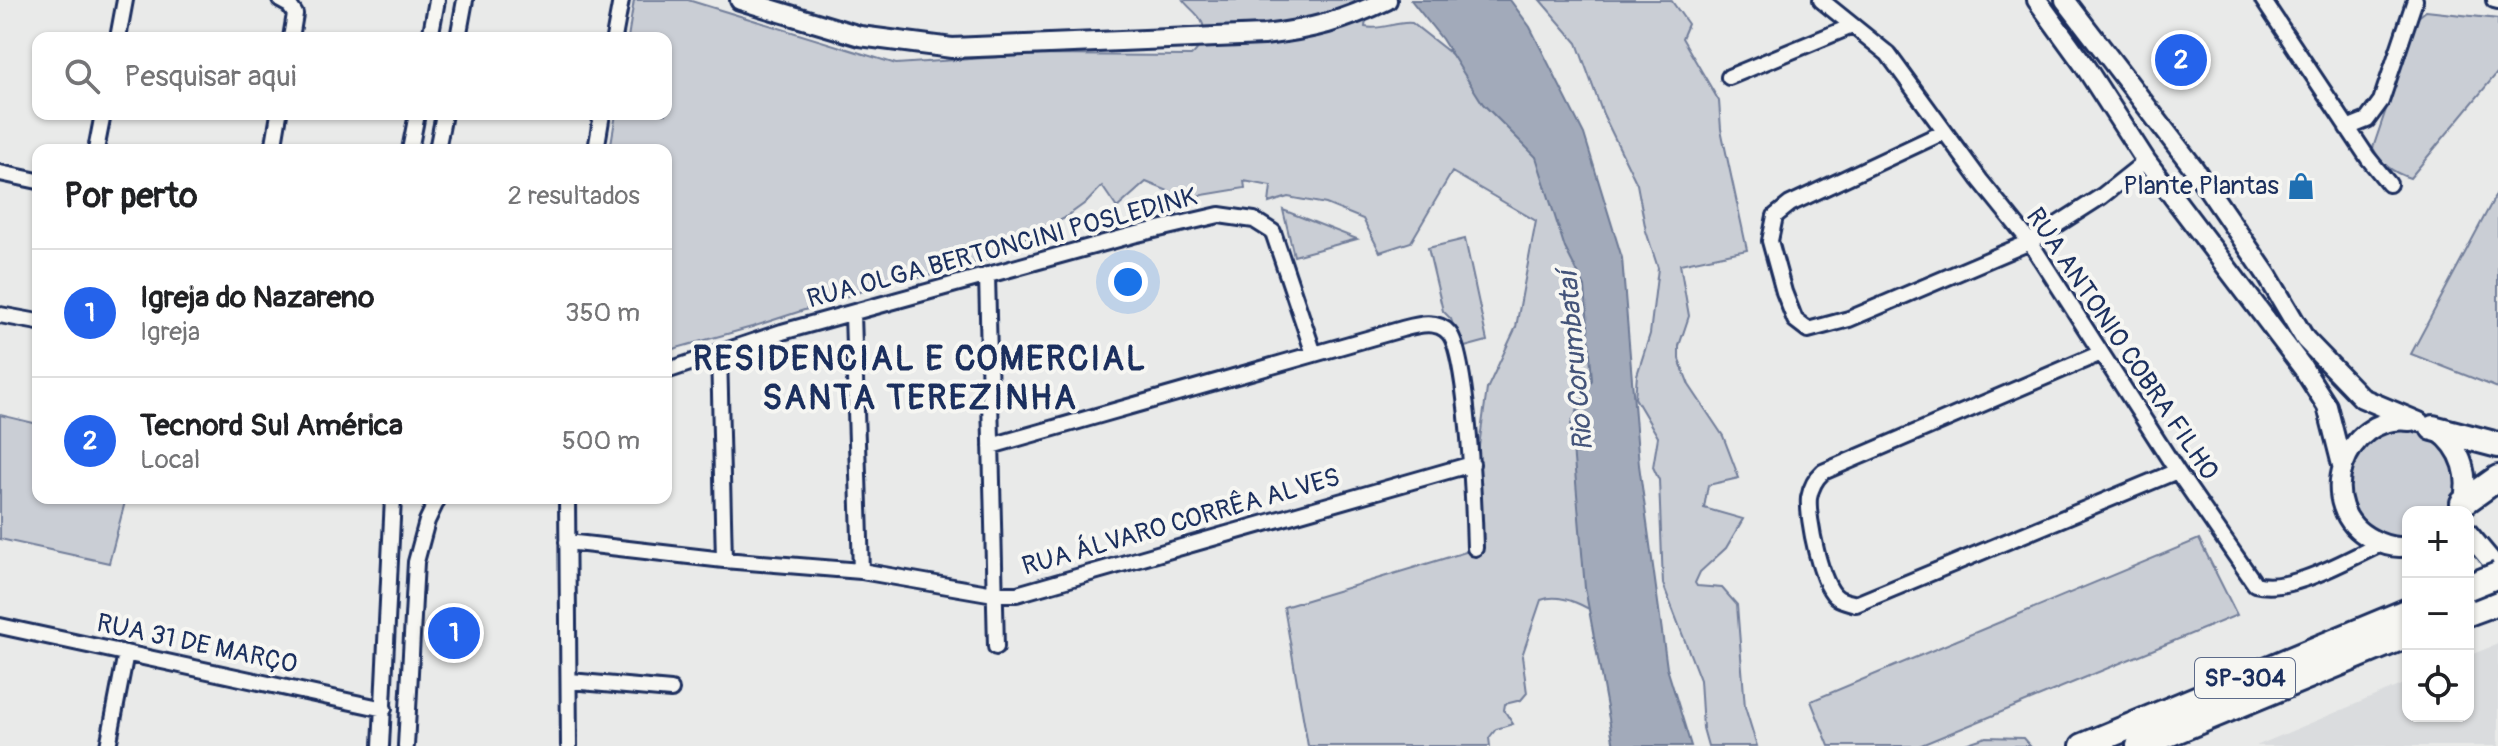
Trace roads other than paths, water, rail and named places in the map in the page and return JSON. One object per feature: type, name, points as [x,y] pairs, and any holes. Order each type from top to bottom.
[{"type":"highway","points":[[2426,425],[2498,445]]},
{"type":"highway","points":[[2464,506],[2498,478]]},
{"type":"highway","points":[[2474,585],[2498,575]]},
{"type":"highway","points":[[2474,610],[2498,599]]},
{"type":"highway","name":"SP-304","points":[[2083,746],[2402,613]]},
{"type":"highway","name":"SP-304","points":[[2139,746],[2402,637]]},
{"type":"street","points":[[119,32],[125,0]]},
{"type":"street","points":[[280,0],[289,5],[295,14],[292,32]]},
{"type":"street","points":[[431,32],[437,0]]},
{"type":"street","points":[[459,32],[465,0]]},
{"type":"street","points":[[615,32],[621,0]]},
{"type":"street","points":[[740,0],[860,36],[952,48],[1264,35],[1306,30],[1346,19],[1387,0]]},
{"type":"street","name":"RUA ANTONIO COBRA FILHO","points":[[1821,0],[1888,54],[2030,242],[2177,471],[2255,584],[2270,588],[2299,580],[2381,544]]},
{"type":"street","points":[[2037,0],[2084,65],[2146,161],[2327,406],[2342,465]]},
{"type":"street","points":[[2065,0],[2193,167],[2267,275],[2305,339],[2362,398],[2426,425],[2455,447],[2462,460],[2466,489],[2462,506]]},
{"type":"street","points":[[2263,0],[2347,128],[2389,184]]},
{"type":"street","points":[[2347,128],[2367,120],[2381,101],[2415,0]]},
{"type":"street","points":[[1729,77],[1852,26]]},
{"type":"street","points":[[97,144],[102,120]]},
{"type":"street","points":[[274,144],[278,120]]},
{"type":"street","points":[[411,144],[416,120]]},
{"type":"street","points":[[438,144],[443,120]]},
{"type":"street","points":[[597,144],[601,120]]},
{"type":"street","points":[[1944,132],[1790,204],[1775,216],[1770,241],[1795,320],[1808,330],[1849,319],[2030,242],[2102,196],[2146,161]]},
{"type":"street","points":[[0,173],[32,180]]},
{"type":"street","name":"RUA OLGA BERTONCINI POSLEDINK","points":[[672,369],[719,352],[987,275],[1219,215],[1254,220],[1273,232],[1314,354]]},
{"type":"street","points":[[987,275],[996,647]]},
{"type":"street","points":[[853,314],[861,571]]},
{"type":"street","points":[[0,315],[32,321]]},
{"type":"street","points":[[991,446],[1422,324],[1436,326],[1447,331],[1454,344],[1459,367],[1472,464],[1475,548]]},
{"type":"street","points":[[719,352],[724,560]]},
{"type":"street","points":[[2101,353],[1823,472],[1815,479],[1809,500],[1815,545],[1828,586],[1836,598],[1856,604],[2177,471]]},
{"type":"street","points":[[2402,548],[2381,544],[2367,537],[2345,512],[2339,489],[2342,465],[2349,450],[2372,428],[2403,420],[2426,425]]},
{"type":"street","name":"RUA ÁLVARO CORRÊA ALVES","points":[[567,542],[724,560],[861,571],[994,594],[1017,594],[1472,464]]},
{"type":"street","points":[[381,746],[393,504]]},
{"type":"street","points":[[406,746],[416,562],[435,504]]},
{"type":"street","points":[[567,504],[569,746]]},
{"type":"street","points":[[2474,540],[2498,569]]},
{"type":"street","points":[[2474,570],[2498,599]]},
{"type":"street","name":"RUA 31 DE MARÇO","points":[[0,626],[384,709]]},
{"type":"street","points":[[108,746],[126,653]]},
{"type":"street","points":[[570,681],[671,690]]},
{"type":"water","points":[[1411,0],[1510,0],[1530,27],[1584,134],[1622,258],[1639,465],[1667,668],[1691,746],[1614,746],[1585,588],[1571,424],[1592,380],[1585,287],[1565,248],[1536,157],[1483,104],[1442,39]]},
{"type":"place","name":"Tecnord Sul América","points":[[2181,60]]},
{"type":"place","name":"Plante Plantas","points":[[2301,186]]},
{"type":"place","name":"Igreja do Nazareno","points":[[454,633]]},
{"type":"district","name":"RESIDENCIAL E COMERCIAL SANTA TEREZINHA","points":[[920,378]]},
{"type":"water label","name":"Rio Corumbataí","points":[[1576,361]]}]
